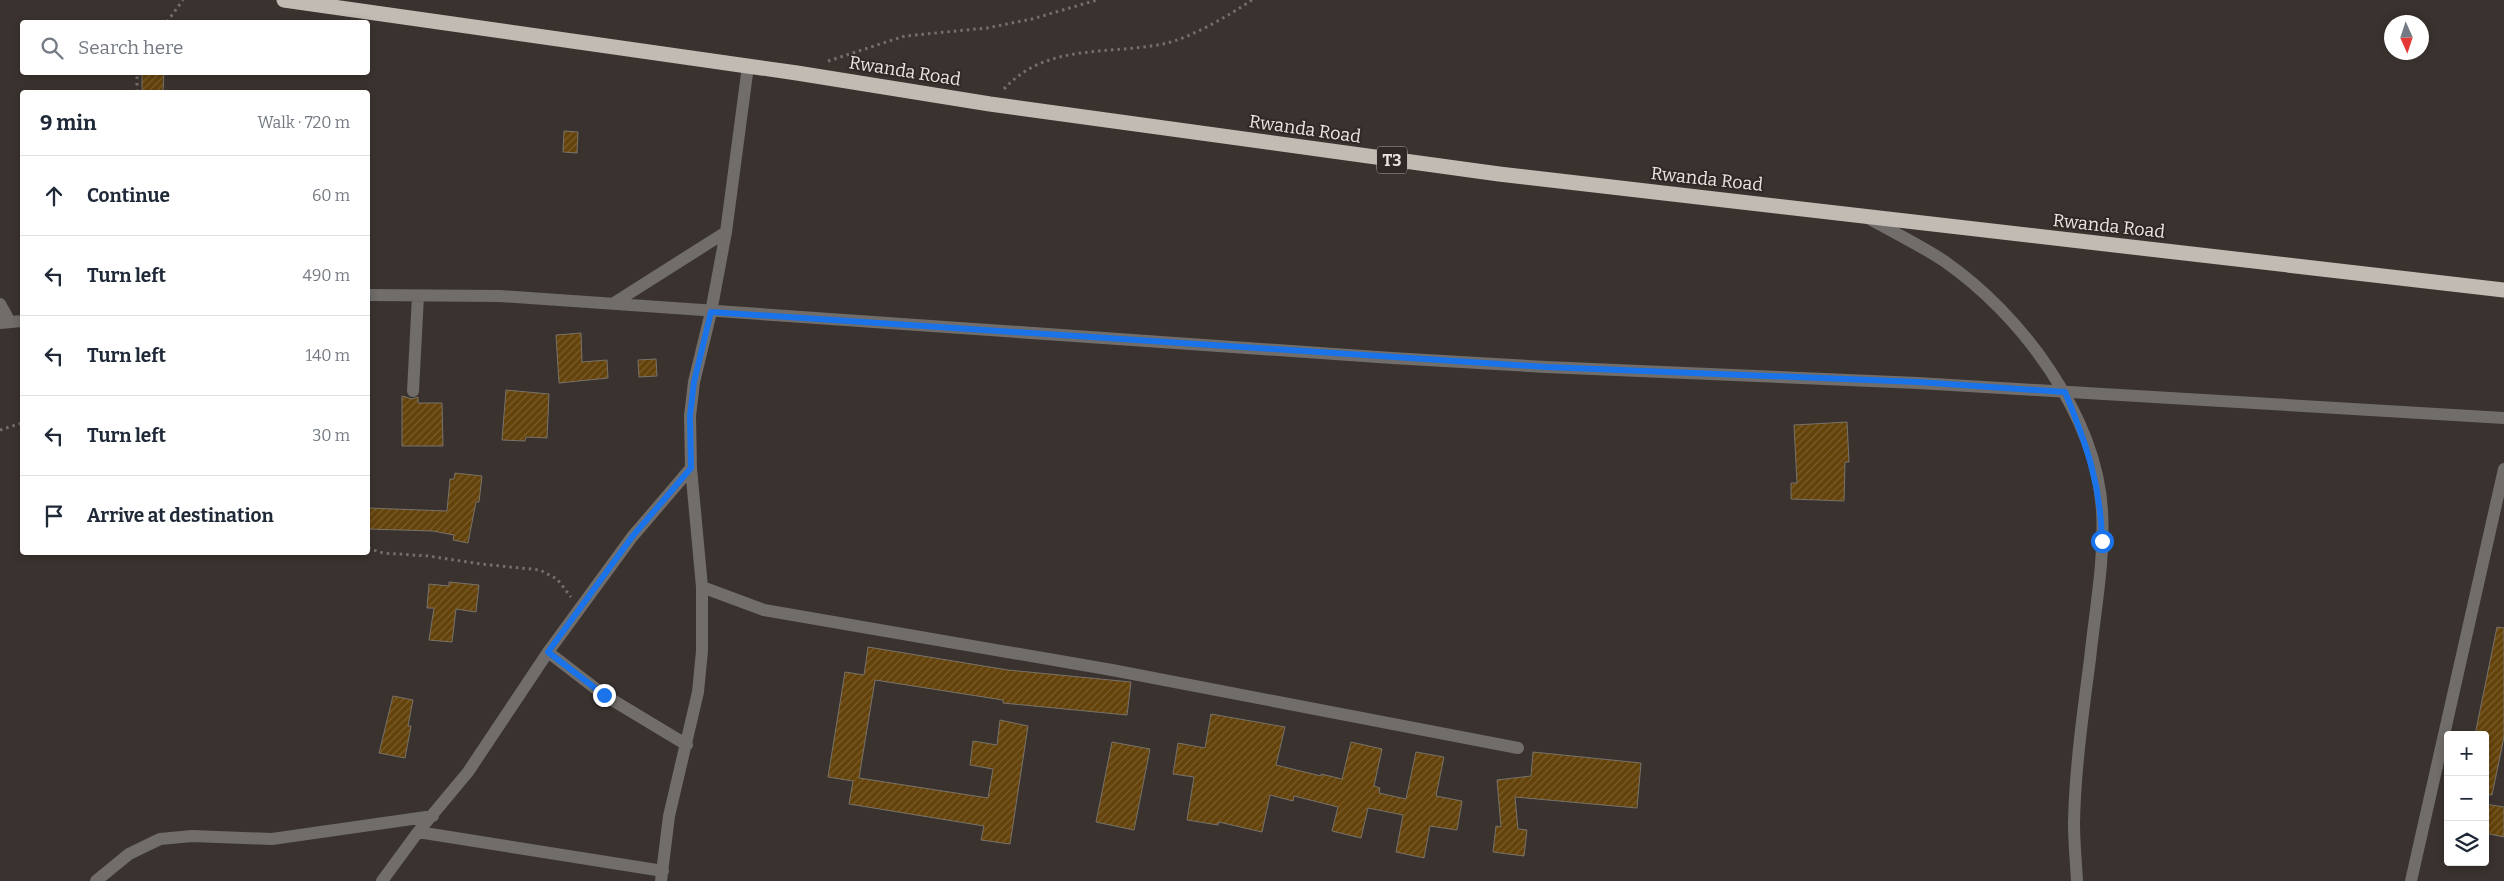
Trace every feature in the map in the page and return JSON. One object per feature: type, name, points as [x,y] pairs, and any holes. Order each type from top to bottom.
[{"type":"highway","name":"Rwanda Road","points":[[284,0],[798,73],[990,104],[1499,174],[2504,290]]},
{"type":"street","points":[[418,832],[662,876],[669,816],[698,692],[702,651],[702,587],[691,468],[690,416],[694,382],[711,312],[726,232],[748,66]]},
{"type":"street","points":[[1863,215],[1944,261],[1985,294],[2014,323],[2045,361],[2065,392],[2086,442],[2102,509],[2100,578],[2083,711],[2074,823],[2077,881]]},
{"type":"street","points":[[614,303],[726,232]]},
{"type":"street","points":[[370,295],[500,296],[614,303],[711,312],[1517,365],[1918,382],[2504,418]]},
{"type":"street","points":[[413,391],[418,296]]},
{"type":"street","points":[[0,304],[11,322]]},
{"type":"street","points":[[382,881],[418,832],[434,816],[468,772],[548,652],[632,537],[691,468]]},
{"type":"street","points":[[2411,881],[2504,469]]},
{"type":"street","points":[[702,587],[764,610],[1112,670],[1518,748]]},
{"type":"street","points":[[548,652],[604,695],[687,745]]},
{"type":"street","points":[[96,881],[129,854],[160,840],[192,836],[272,839],[434,816]]},
{"type":"path","points":[[169,20],[184,0]]},
{"type":"path","points":[[798,73],[874,45],[905,36],[988,28],[1032,19],[1096,0]]},
{"type":"path","points":[[990,104],[1026,70],[1043,61],[1065,55],[1165,44],[1202,28],[1252,0]]},
{"type":"path","points":[[137,75],[137,90]]},
{"type":"path","points":[[0,430],[20,424]]},
{"type":"path","points":[[370,549],[383,554],[428,556],[540,570],[557,578],[579,608]]},
{"type":"building","points":[[142,75],[164,75],[163,90],[142,90]]},
{"type":"building","points":[[564,131],[578,132],[577,153],[563,152]]},
{"type":"building","points":[[581,333],[582,362],[607,360],[608,378],[559,383],[556,335]]},
{"type":"building","points":[[656,359],[657,376],[639,377],[638,360]]},
{"type":"building","points":[[506,390],[549,394],[547,438],[526,437],[525,441],[502,440]]},
{"type":"building","points":[[402,396],[412,399],[418,397],[418,403],[442,403],[443,446],[402,446]]},
{"type":"building","points":[[1847,422],[1849,462],[1845,462],[1844,501],[1791,499],[1791,483],[1797,483],[1794,425]]},
{"type":"building","points":[[455,473],[482,476],[479,502],[476,502],[468,543],[453,540],[454,535],[433,531],[370,529],[370,508],[447,511],[450,479],[454,479]]},
{"type":"building","points":[[449,582],[479,585],[476,612],[456,609],[452,642],[429,640],[434,608],[427,608],[429,584],[449,586]]},
{"type":"building","points":[[2497,627],[2504,628],[2504,737],[2492,795],[2489,795],[2489,731],[2476,731]]},
{"type":"building","points":[[868,647],[1008,670],[1131,682],[1127,715],[1003,703],[1003,700],[875,680],[859,778],[988,798],[993,769],[970,765],[973,741],[997,745],[1000,720],[1028,726],[1010,844],[981,840],[984,826],[849,804],[853,781],[828,777],[845,672],[864,675]]},
{"type":"building","points":[[393,696],[413,700],[408,726],[411,726],[405,758],[379,753]]},
{"type":"building","points":[[1211,714],[1285,727],[1276,765],[1321,776],[1321,774],[1342,779],[1351,742],[1382,749],[1374,786],[1380,788],[1379,793],[1406,799],[1416,752],[1444,757],[1436,796],[1462,801],[1457,830],[1430,826],[1424,858],[1396,852],[1403,815],[1368,808],[1361,838],[1332,831],[1338,807],[1294,796],[1293,801],[1270,795],[1262,832],[1219,822],[1218,825],[1187,820],[1194,777],[1173,774],[1178,743],[1205,748]]},
{"type":"building","points":[[1112,742],[1150,749],[1134,830],[1096,822]]},
{"type":"building","points":[[1533,752],[1641,763],[1637,808],[1515,797],[1518,829],[1527,830],[1524,856],[1493,852],[1496,826],[1501,827],[1497,780],[1531,776]]},
{"type":"building","points":[[2489,805],[2504,807],[2504,837],[2489,834]]},
{"type":"route","points":[[604,695],[548,652],[632,537],[691,468],[690,416],[694,382],[711,312],[1392,358],[1546,367],[1918,382],[2065,392],[2086,442],[2097,483],[2102,509],[2102,541]]}]
